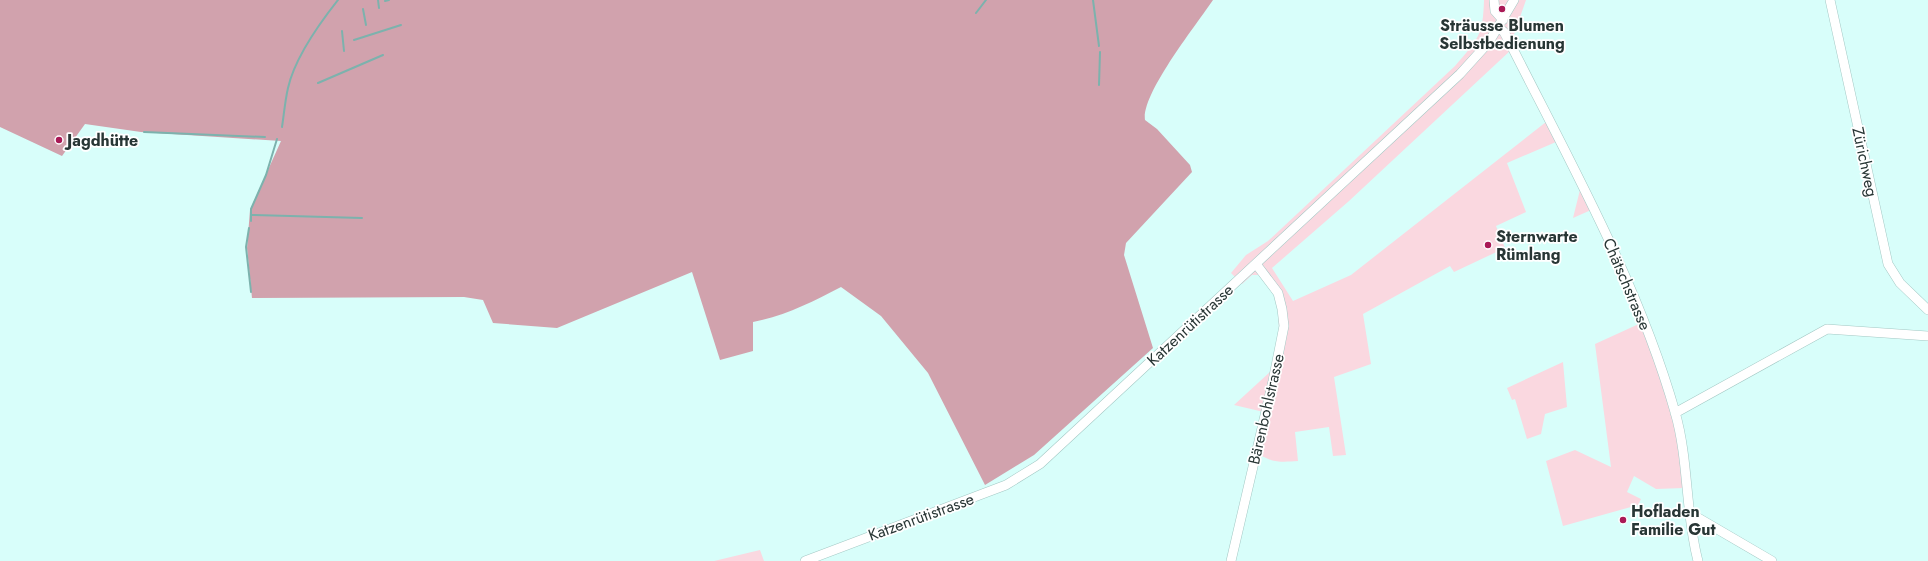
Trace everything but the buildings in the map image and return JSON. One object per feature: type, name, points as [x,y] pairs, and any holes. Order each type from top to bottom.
[{"type":"street","name":"Chätschstrasse","points":[[1494,0],[1495,11],[1504,32],[1605,233],[1652,345],[1675,413],[1683,455],[1688,512],[1698,561]]},
{"type":"street","name":"Katzenrütistrasse","points":[[805,561],[987,493],[1028,473],[1040,464],[1460,74],[1489,42],[1514,0]]},
{"type":"street","name":"Zürichweg","points":[[1830,0],[1888,264],[1900,283],[1928,310]]},
{"type":"street","name":"Bärenbohlstrasse","points":[[1231,561],[1273,381],[1284,326],[1278,293],[1256,264]]},
{"type":"street","points":[[1675,413],[1827,329],[1928,336]]},
{"type":"street","points":[[1688,512],[1772,561]]},
{"type":"shaded area","points":[[0,0],[1213,0],[1172,59],[1161,77],[1146,108],[1145,120],[1157,129],[1190,165],[1192,172],[1126,243],[1124,255],[1153,348],[1034,455],[985,485],[928,373],[881,316],[841,287],[787,312],[753,322],[753,351],[720,360],[692,272],[557,328],[493,323],[483,300],[464,297],[252,298],[247,248],[250,210],[281,141],[141,132],[85,124],[62,156],[0,127]]},
{"type":"shaded area","points":[[1484,0],[1526,0],[1512,40],[1511,50],[1349,201],[1272,268],[1293,301],[1351,275],[1546,122],[1556,142],[1507,163],[1526,212],[1496,226],[1505,248],[1454,272],[1450,266],[1363,314],[1371,364],[1334,377],[1346,455],[1333,456],[1329,427],[1295,432],[1298,461],[1287,462],[1268,459],[1259,454],[1268,413],[1234,405],[1271,371],[1279,330],[1278,310],[1274,294],[1260,275],[1252,275],[1242,284],[1231,273],[1246,255],[1268,241],[1455,66],[1478,36],[1482,22]]},
{"type":"shaded area","points":[[1580,190],[1591,210],[1573,218]]},
{"type":"shaded area","points":[[1641,323],[1674,414],[1684,488],[1656,489],[1634,476],[1627,492],[1641,499],[1638,505],[1563,526],[1546,461],[1575,450],[1611,467],[1595,344]]},
{"type":"shaded area","points":[[1563,362],[1567,407],[1545,414],[1541,434],[1527,439],[1515,399],[1512,400],[1507,388]]},
{"type":"shaded area","points":[[760,550],[764,561],[714,561]]},
{"type":"waterway","points":[[282,127],[285,103],[291,76],[308,41],[338,0]]},
{"type":"waterway","points":[[378,0],[379,8]]},
{"type":"waterway","points":[[385,1],[389,0]]},
{"type":"waterway","points":[[976,13],[986,0]]},
{"type":"waterway","points":[[1093,0],[1099,46]]},
{"type":"waterway","points":[[363,9],[366,25]]},
{"type":"waterway","points":[[354,40],[401,25]]},
{"type":"waterway","points":[[342,31],[344,51]]},
{"type":"waterway","points":[[1099,85],[1100,52]]},
{"type":"waterway","points":[[318,83],[383,55]]},
{"type":"waterway","points":[[144,132],[265,137]]},
{"type":"waterway","points":[[251,221],[251,209],[266,175],[277,139]]},
{"type":"waterway","points":[[252,215],[362,218]]},
{"type":"waterway","points":[[249,228],[246,247],[251,292]]},
{"type":"place","name":"Sträusse Blumen Selbstbedienung","points":[[1502,9]]},
{"type":"place","name":"Jagdhütte","points":[[59,140]]},
{"type":"place","name":"Sternwarte Rümlang","points":[[1488,245]]},
{"type":"place","name":"Hofladen Familie Gut","points":[[1623,520]]}]
